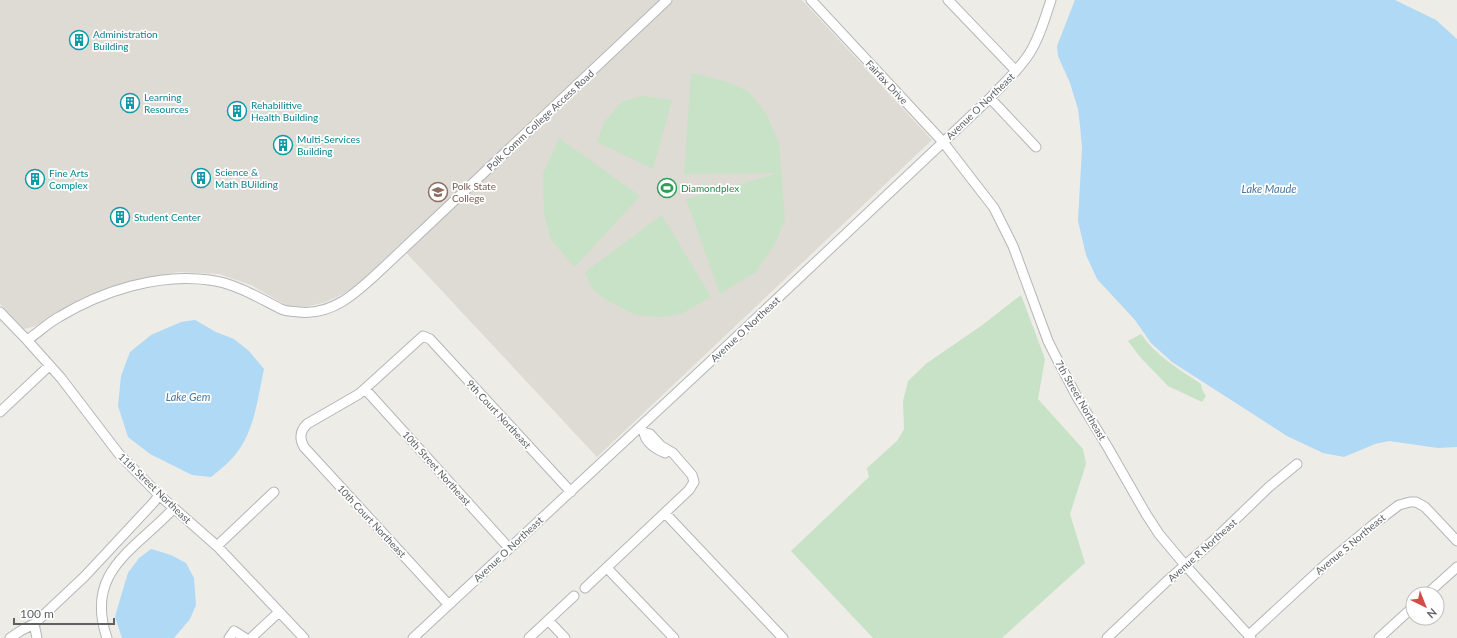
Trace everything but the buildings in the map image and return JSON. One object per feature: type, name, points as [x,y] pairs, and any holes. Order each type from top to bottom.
[{"type":"street","name":"Polk Comm College Access Road","points":[[27,340],[57,318],[84,303],[113,292],[147,283],[182,278],[210,280],[234,287],[284,310],[307,313],[327,310],[349,298],[384,267],[667,0]]},
{"type":"street","name":"Fairfax Drive","points":[[811,0],[943,142]]},
{"type":"street","points":[[948,0],[1016,71]]},
{"type":"street","name":"Avenue O Northeast","points":[[413,638],[509,548],[642,430],[990,98],[1016,71],[1029,54],[1035,43],[1051,0]]},
{"type":"street","points":[[990,98],[1036,146]]},
{"type":"street","name":"7th Street Northeast","points":[[943,142],[985,195],[1002,222],[1016,253],[1048,341],[1066,378],[1108,446],[1146,514],[1159,534],[1185,565],[1250,636]]},
{"type":"street","name":"11th Street Northeast","points":[[0,312],[60,378],[119,454],[159,495],[217,546],[304,638]]},
{"type":"street","name":"9th Court Northeast","points":[[365,390],[422,336],[430,339],[571,492]]},
{"type":"street","points":[[0,412],[49,366]]},
{"type":"street","name":"10th Court Northeast","points":[[365,390],[307,424],[303,428],[300,435],[301,442],[448,604]]},
{"type":"street","name":"10th Street Northeast","points":[[365,390],[509,548]]},
{"type":"street","points":[[586,588],[689,490],[694,482],[688,469],[676,457],[654,448],[644,437],[642,430]]},
{"type":"street","name":"Avenue R Northeast","points":[[1107,638],[1213,541],[1269,487],[1297,464]]},
{"type":"street","points":[[217,546],[274,492]]},
{"type":"street","points":[[10,638],[34,624],[85,576],[159,495]]},
{"type":"street","name":"Avenue S Northeast","points":[[1250,636],[1326,564],[1398,505],[1416,502],[1425,507],[1457,540]]},
{"type":"street","points":[[107,638],[103,628],[100,606],[103,589],[107,579],[120,560],[174,508]]},
{"type":"street","points":[[665,513],[783,638]]},
{"type":"street","points":[[1436,586],[1457,567]]},
{"type":"street","points":[[608,568],[674,638]]},
{"type":"street","points":[[529,638],[574,596]]},
{"type":"street","points":[[251,638],[279,612]]},
{"type":"street","points":[[1379,638],[1405,614]]},
{"type":"street","points":[[548,620],[565,638]]},
{"type":"street","points":[[34,624],[37,638]]},
{"type":"street","points":[[229,638],[234,631],[245,638]]},
{"type":"shaded area","name":"Polk State College","points":[[0,0],[802,0],[932,140],[597,457],[399,245],[356,287],[326,302],[306,307],[286,305],[251,285],[219,274],[178,272],[124,283],[82,298],[36,326],[24,329],[0,304]]},
{"type":"green space","points":[[691,73],[728,82],[749,92],[767,115],[779,144],[785,220],[775,244],[756,272],[720,294],[686,199],[779,173],[684,174]]},
{"type":"green space","points":[[643,96],[672,100],[653,169],[597,142],[604,122],[623,101]]},
{"type":"green space","points":[[559,138],[640,196],[575,267],[551,240],[544,214],[543,174]]},
{"type":"green space","points":[[662,215],[711,297],[683,313],[662,317],[635,315],[605,299],[592,289],[585,272]]},
{"type":"green space","points":[[1021,295],[1045,359],[1038,399],[1083,449],[1086,464],[1070,514],[1085,563],[1002,638],[873,638],[791,551],[869,477],[867,468],[897,441],[904,429],[903,401],[908,381],[927,363],[981,326]]},
{"type":"green space","points":[[1141,334],[1161,356],[1201,384],[1202,390],[1206,396],[1202,402],[1168,386],[1140,357],[1128,341]]},
{"type":"water","name":"Lake Maude","points":[[1075,0],[1395,0],[1436,20],[1457,39],[1457,447],[1438,448],[1389,441],[1375,444],[1344,457],[1323,453],[1287,436],[1172,362],[1151,343],[1135,320],[1097,279],[1086,255],[1078,221],[1082,148],[1080,125],[1078,109],[1070,83],[1058,56],[1057,46]]},
{"type":"water","name":"Lake Gem","points":[[195,320],[216,332],[234,339],[249,351],[264,369],[255,412],[244,442],[232,458],[211,477],[192,475],[150,454],[128,437],[118,406],[121,376],[130,352],[151,335],[181,322]]},
{"type":"water","points":[[151,549],[171,555],[186,563],[194,578],[196,605],[190,619],[174,638],[122,638],[115,617],[128,573],[139,558]]},
{"type":"place","name":"Administration Building","points":[[79,40]]},
{"type":"place","name":"Learning Resources","points":[[130,103]]},
{"type":"place","name":"Rehabilitive Health Building","points":[[237,111]]},
{"type":"place","name":"Multi-Services Building","points":[[283,145]]},
{"type":"place","name":"Science & Math BUilding","points":[[201,178]]},
{"type":"place","name":"Fine Arts Complex","points":[[35,179]]},
{"type":"place","name":"Diamondplex","points":[[667,188]]},
{"type":"place","name":"Polk State College","points":[[438,192]]},
{"type":"place","name":"Student Center","points":[[120,217]]}]
